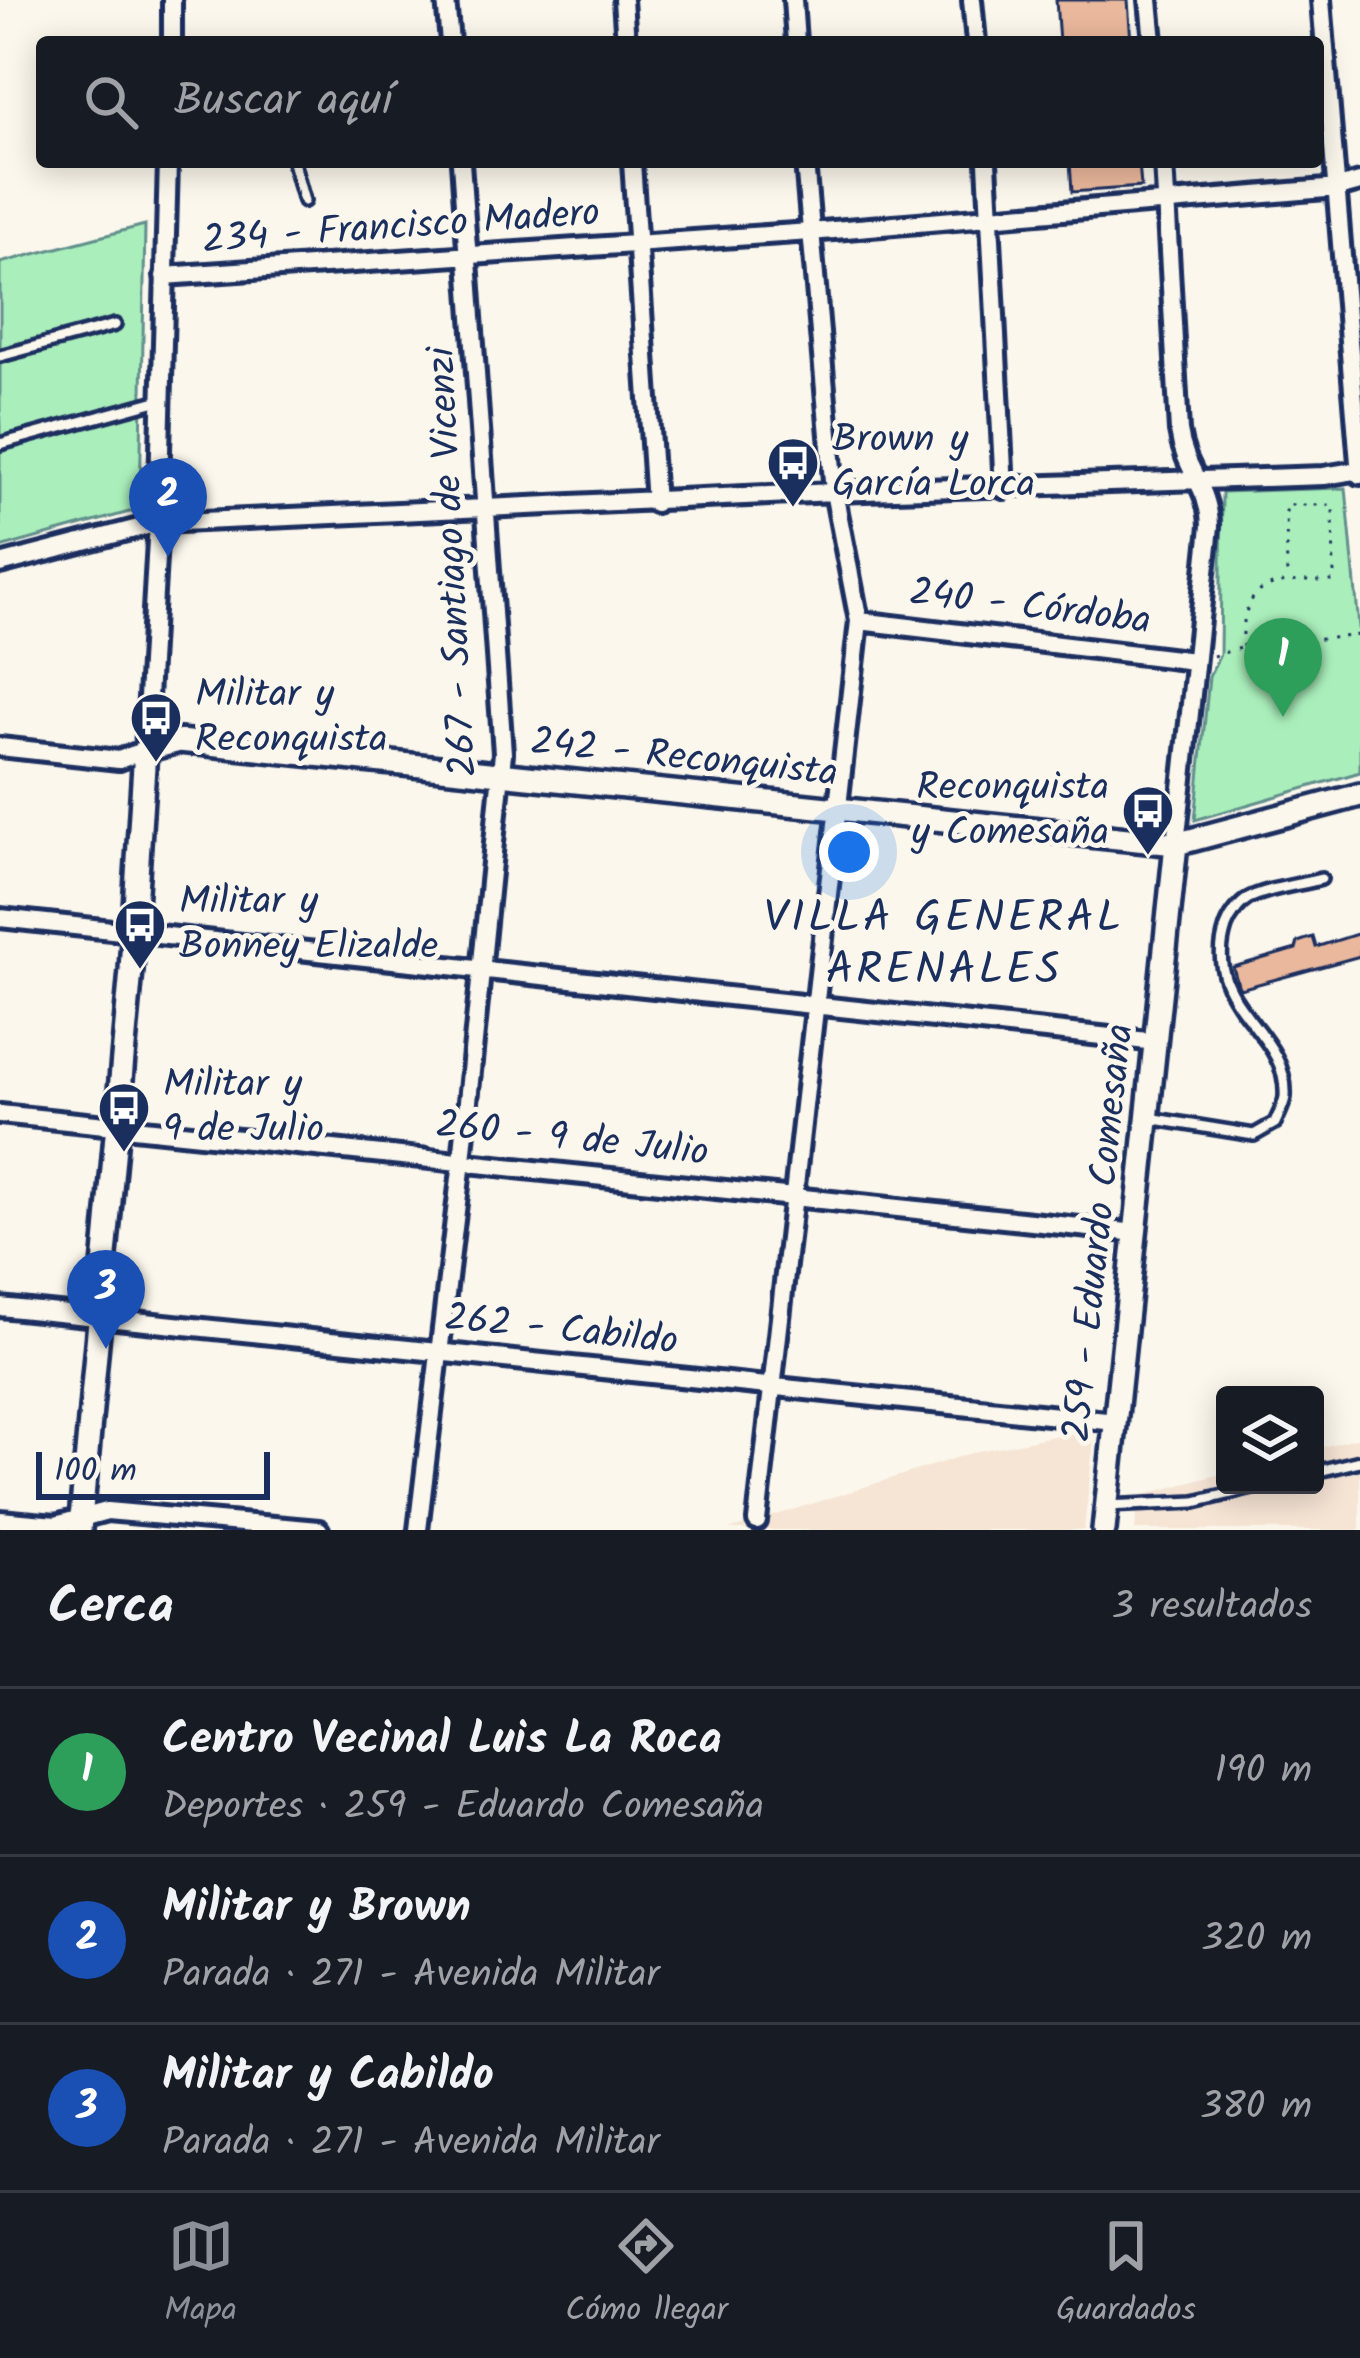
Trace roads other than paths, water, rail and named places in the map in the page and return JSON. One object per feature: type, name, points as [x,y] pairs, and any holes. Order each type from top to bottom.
[{"type":"street","points":[[172,0],[172,36]]},
{"type":"street","points":[[446,0],[449,36]]},
{"type":"street","points":[[623,0],[626,36]]},
{"type":"street","points":[[793,0],[796,36]]},
{"type":"street","points":[[972,0],[975,36]]},
{"type":"street","points":[[1149,0],[1152,36]]},
{"type":"street","points":[[0,564],[158,523],[1360,472],[1321,0]]},
{"type":"street","points":[[80,1524],[146,750],[169,168]]},
{"type":"street","name":"267 - Santiago de Vicenzi","points":[[418,1530],[502,777],[462,168]]},
{"type":"street","points":[[632,168],[655,503]]},
{"type":"street","points":[[757,1521],[859,621],[833,492],[805,168]]},
{"type":"street","points":[[988,168],[1004,489]]},
{"type":"street","name":"259 - Eduardo Comesaña","points":[[1104,1530],[1210,526],[1208,497],[1186,464],[1179,431],[1165,168]]},
{"type":"street","name":"234 - Francisco Madero","points":[[164,276],[810,232],[1338,188],[1360,182]]},
{"type":"street","name":"240 - Córdoba","points":[[859,621],[1194,661]]},
{"type":"street","name":"242 - Reconquista","points":[[0,747],[119,760],[179,741],[1176,844],[1360,795]]},
{"type":"street","points":[[0,918],[1157,1042]]},
{"type":"street","name":"260 - 9 de Julio","points":[[0,1114],[1138,1232]]},
{"type":"street","name":"262 - Cabildo","points":[[0,1307],[1116,1422]]},
{"type":"street","points":[[0,1520],[80,1524],[107,1510],[319,1530]]},
{"type":"lane","points":[[295,168],[304,201]]},
{"type":"lane","points":[[0,356],[115,325]]},
{"type":"lane","points":[[0,444],[160,400]]},
{"type":"lane","points":[[1149,1118],[1254,1135],[1275,1124],[1285,1098],[1279,1070],[1268,1045],[1229,989],[1220,969],[1220,944],[1229,918],[1247,899],[1321,879]]},
{"type":"lane","points":[[1324,1470],[1360,1461]]},
{"type":"lane","points":[[1106,1506],[1195,1502],[1228,1494]]},
{"type":"place","name":"Brown y García Lorca","points":[[793,509]]},
{"type":"place","name":"Militar y Brown","points":[[168,557]]},
{"type":"place","name":"Centro Vecinal Luis La Roca","points":[[1283,717]]},
{"type":"place","name":"Militar y Reconquista","points":[[156,764]]},
{"type":"place","name":"Reconquista y Comesaña","points":[[1148,857]]},
{"type":"place","name":"Militar y Bonney Elizalde","points":[[140,971]]},
{"type":"place","name":"Militar y 9 de Julio","points":[[124,1154]]},
{"type":"place","name":"Militar y Cabildo","points":[[106,1349]]},
{"type":"district","name":"VILLA GENERAL ARENALES","points":[[944,945]]}]
